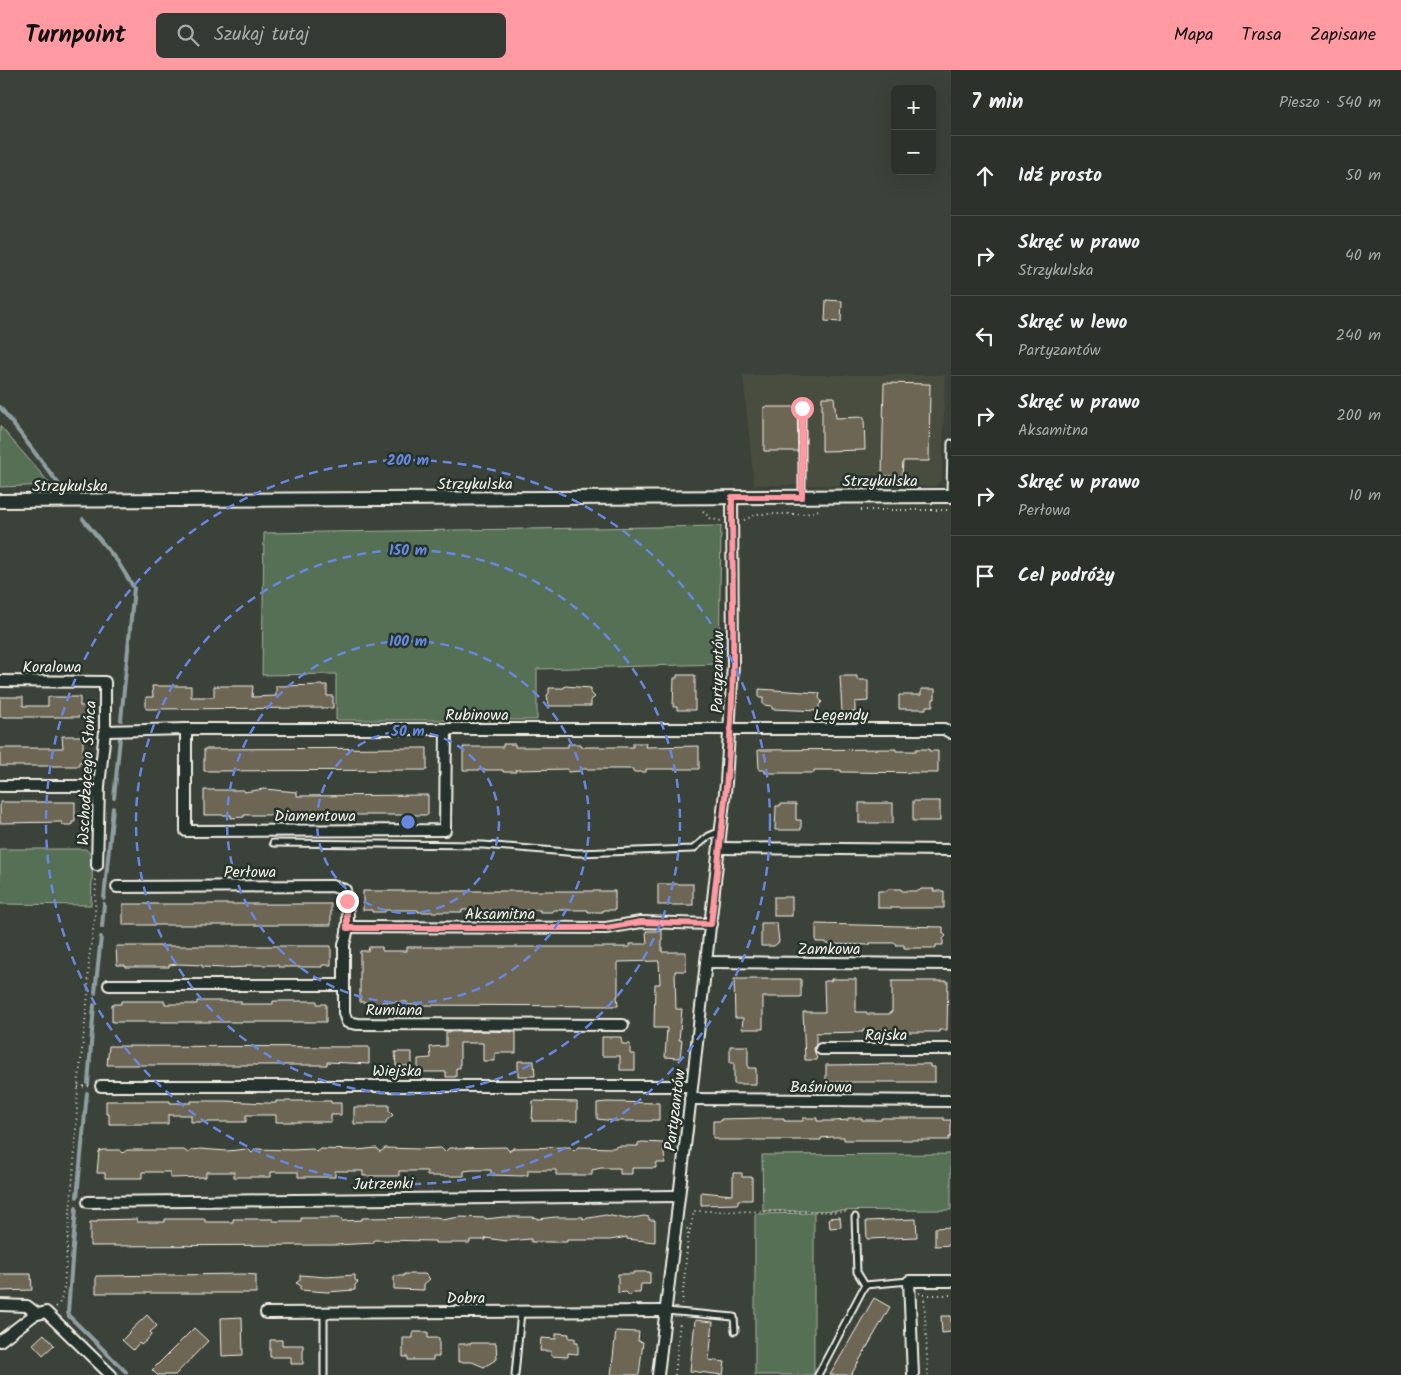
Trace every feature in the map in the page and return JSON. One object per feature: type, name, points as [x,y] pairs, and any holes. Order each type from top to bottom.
[{"type":"street","name":"Strzykulska","points":[[0,501],[950,496]]},
{"type":"street","name":"Partyzantów","points":[[658,1375],[711,924],[730,729],[733,664],[732,497]]},
{"type":"street","name":"Koralowa","points":[[0,681],[105,682]]},
{"type":"street","name":"Wschodzącego Słońca","points":[[97,865],[99,786],[105,731],[105,682]]},
{"type":"street","name":"Rubinowa","points":[[105,731],[186,729],[730,729]]},
{"type":"street","name":"Diamentowa","points":[[186,729],[186,831],[445,830],[446,729]]},
{"type":"street","name":"Legendy","points":[[730,729],[944,729],[951,733]]},
{"type":"street","points":[[0,786],[99,786]]},
{"type":"street","points":[[719,848],[951,850]]},
{"type":"street","name":"Perłowa","points":[[117,886],[332,886],[345,890],[347,928]]},
{"type":"street","name":"Aksamitna","points":[[347,928],[606,928],[641,922],[711,924]]},
{"type":"street","points":[[109,985],[344,985],[344,944],[347,928]]},
{"type":"street","name":"Zamkowa","points":[[706,962],[951,964]]},
{"type":"street","name":"Rumiana","points":[[344,985],[344,1013],[347,1022],[358,1024],[623,1025]]},
{"type":"street","name":"Rajska","points":[[821,1049],[951,1049]]},
{"type":"street","name":"Wiejska","points":[[101,1086],[692,1086]]},
{"type":"street","name":"Baśniowa","points":[[690,1099],[951,1101]]},
{"type":"street","name":"Jutrzenki","points":[[88,1202],[679,1196]]},
{"type":"street","points":[[913,1375],[909,1285],[951,1280]]},
{"type":"street","points":[[0,1306],[27,1306],[42,1312],[111,1375]]},
{"type":"street","name":"Dobra","points":[[266,1313],[666,1310]]},
{"type":"street","points":[[0,1341],[42,1312]]},
{"type":"lane","points":[[802,408],[802,497]]},
{"type":"lane","points":[[950,496],[951,443]]},
{"type":"lane","points":[[273,843],[483,845],[578,853],[693,849],[709,836],[721,831]]},
{"type":"lane","points":[[855,1218],[857,1272],[865,1285]]},
{"type":"lane","points":[[865,1285],[909,1285]]},
{"type":"lane","points":[[818,1375],[865,1285]]},
{"type":"lane","points":[[666,1310],[734,1317],[735,1331]]},
{"type":"lane","points":[[515,1375],[521,1311]]},
{"type":"lane","points":[[324,1312],[324,1375]]},
{"type":"path","points":[[700,506],[711,519],[726,521]]},
{"type":"path","points":[[740,520],[746,520],[758,514],[806,514],[828,507]]},
{"type":"path","points":[[853,509],[870,511],[951,510]]},
{"type":"path","points":[[42,1312],[58,1306],[64,1288],[78,1087],[88,995],[89,959],[95,916],[97,865]]},
{"type":"path","points":[[688,1237],[694,1211],[848,1212],[852,1213],[855,1218]]},
{"type":"path","points":[[909,1285],[924,1295],[951,1295]]},
{"type":"path","points":[[924,1295],[928,1375]]},
{"type":"shaded area","points":[[743,375],[945,375],[942,479],[935,486],[754,485]]},
{"type":"green space","points":[[0,426],[51,485],[0,487]]},
{"type":"green space","points":[[721,526],[719,664],[537,669],[537,720],[336,720],[336,674],[262,675],[264,533]]},
{"type":"green space","points":[[0,849],[86,849],[93,858],[91,905],[0,904]]},
{"type":"green space","points":[[951,1154],[951,1210],[763,1211],[762,1155]]},
{"type":"green space","points":[[814,1213],[814,1375],[755,1375],[755,1214]]},
{"type":"building","points":[[826,300],[842,301],[841,322],[825,321]]},
{"type":"building","points":[[884,383],[930,384],[929,461],[903,461],[902,476],[882,476]]},
{"type":"building","points":[[822,397],[834,397],[836,418],[864,417],[865,450],[822,451]]},
{"type":"building","points":[[764,407],[797,407],[798,451],[764,451]]},
{"type":"building","points":[[677,675],[695,675],[695,710],[677,710],[677,707],[673,707],[674,678],[677,678]]},
{"type":"building","points":[[840,676],[857,676],[857,680],[868,680],[868,701],[855,702],[855,712],[842,712]]},
{"type":"building","points":[[327,685],[327,696],[333,696],[333,708],[146,709],[146,697],[153,697],[152,686],[191,686],[191,697],[214,697],[214,686],[253,686],[252,697],[276,696],[276,686]]},
{"type":"building","points":[[565,686],[591,688],[591,693],[595,697],[591,700],[591,706],[549,706],[547,695],[549,688],[564,688]]},
{"type":"building","points":[[759,689],[820,693],[819,698],[822,702],[819,705],[819,711],[772,709],[772,706],[763,705],[763,698],[759,698]]},
{"type":"building","points":[[921,689],[935,689],[933,706],[926,706],[926,709],[899,709],[899,695],[921,695]]},
{"type":"building","points":[[0,697],[23,697],[23,706],[48,706],[48,697],[80,697],[80,706],[87,706],[87,717],[0,717]]},
{"type":"building","points":[[62,736],[83,736],[83,762],[79,762],[79,766],[0,766],[0,748],[63,748]]},
{"type":"building","points":[[633,743],[646,743],[645,747],[699,746],[699,769],[646,769],[646,772],[633,772],[633,769],[581,769],[581,771],[568,772],[568,769],[515,770],[516,772],[503,772],[503,770],[463,770],[463,747],[503,747],[503,744],[515,744],[515,747],[568,747],[568,744],[580,744],[580,747],[633,747]]},
{"type":"building","points":[[427,748],[427,770],[204,771],[204,749]]},
{"type":"building","points":[[896,749],[896,751],[929,749],[929,751],[938,751],[938,773],[814,770],[814,773],[765,773],[765,770],[759,770],[758,750]]},
{"type":"building","points":[[264,789],[297,792],[297,796],[428,795],[428,815],[244,815],[244,817],[231,818],[231,815],[204,815],[204,790],[244,790],[244,792]]},
{"type":"building","points":[[913,801],[940,801],[940,821],[913,821]]},
{"type":"building","points":[[0,802],[75,802],[75,822],[72,822],[72,825],[62,825],[62,822],[0,823]]},
{"type":"building","points":[[859,803],[893,803],[893,823],[859,823]]},
{"type":"building","points":[[780,804],[796,804],[796,820],[801,820],[801,830],[775,830],[776,806],[780,806]]},
{"type":"building","points":[[658,884],[693,884],[693,905],[658,905]]},
{"type":"building","points":[[888,889],[919,891],[921,889],[934,889],[933,891],[944,891],[944,908],[878,908],[878,891],[887,891]]},
{"type":"building","points":[[363,891],[615,891],[615,910],[603,910],[603,912],[588,912],[588,910],[553,910],[553,912],[540,912],[540,910],[494,912],[494,910],[462,910],[462,912],[418,912],[418,910],[385,910],[385,912],[372,912],[372,910],[363,910]]},
{"type":"building","points":[[774,897],[792,897],[792,916],[774,916]]},
{"type":"building","points":[[123,904],[331,904],[331,925],[123,925]]},
{"type":"building","points":[[761,923],[777,923],[779,942],[774,946],[761,946]]},
{"type":"building","points":[[816,924],[943,927],[943,933],[946,936],[943,939],[943,945],[936,945],[936,948],[904,948],[904,945],[896,945],[896,943],[870,943],[870,945],[826,944],[826,942],[816,942]]},
{"type":"building","points":[[646,931],[662,931],[662,952],[686,952],[686,971],[675,971],[676,1009],[682,1009],[679,1040],[682,1040],[680,1058],[665,1057],[667,1028],[654,1028],[655,984],[660,984],[659,961],[618,962],[618,1006],[407,1005],[407,1002],[382,1002],[382,1005],[369,1005],[369,1002],[360,1002],[360,951],[368,951],[369,947],[382,947],[382,951],[407,951],[407,947],[630,947],[630,944],[647,944]]},
{"type":"building","points":[[116,946],[331,946],[331,965],[322,965],[322,967],[278,967],[278,965],[246,965],[246,967],[224,968],[178,964],[169,965],[169,967],[125,967],[125,965],[117,965]]},
{"type":"building","points":[[734,979],[801,979],[801,997],[763,997],[763,1029],[742,1029],[743,1018],[735,1018]]},
{"type":"building","points":[[831,979],[856,979],[856,1012],[867,1012],[867,1014],[890,1014],[892,1012],[892,981],[948,981],[947,1030],[939,1030],[939,1032],[894,1032],[895,1030],[863,1030],[863,1032],[816,1033],[814,1049],[817,1060],[805,1060],[803,1012],[825,1012],[824,981],[831,981]]},
{"type":"building","points":[[121,1001],[165,1001],[165,1004],[197,1004],[197,1001],[241,1001],[241,1004],[273,1004],[273,1001],[317,1001],[317,1004],[326,1004],[326,1022],[112,1022],[112,1004],[121,1004]]},
{"type":"building","points":[[446,1032],[516,1032],[516,1053],[495,1053],[495,1061],[483,1061],[483,1043],[460,1043],[460,1068],[456,1068],[456,1077],[446,1077],[446,1072],[418,1072],[418,1059],[431,1058],[430,1047],[446,1046]]},
{"type":"building","points":[[602,1037],[621,1037],[622,1044],[630,1044],[630,1054],[635,1054],[635,1070],[620,1070],[620,1056],[602,1056]]},
{"type":"building","points":[[109,1046],[369,1047],[369,1064],[327,1062],[327,1065],[107,1065]]},
{"type":"building","points":[[730,1046],[748,1046],[748,1068],[756,1068],[756,1084],[734,1084],[734,1063],[730,1063]]},
{"type":"building","points":[[395,1052],[412,1052],[412,1066],[396,1066]]},
{"type":"building","points":[[518,1061],[534,1061],[535,1076],[518,1076]]},
{"type":"building","points":[[930,1064],[930,1067],[935,1067],[935,1082],[826,1082],[826,1065]]},
{"type":"building","points":[[106,1101],[276,1103],[276,1101],[331,1101],[331,1103],[341,1103],[341,1115],[331,1115],[331,1122],[276,1122],[276,1115],[246,1115],[246,1122],[191,1122],[191,1115],[168,1115],[168,1124],[109,1124],[109,1114],[106,1114]]},
{"type":"building","points":[[533,1101],[577,1102],[577,1121],[532,1121]]},
{"type":"building","points":[[597,1103],[659,1103],[659,1120],[615,1121],[597,1119]]},
{"type":"building","points":[[368,1105],[389,1105],[389,1111],[393,1115],[386,1121],[386,1124],[354,1124],[354,1107],[368,1107]]},
{"type":"building","points":[[784,1118],[784,1121],[803,1121],[803,1118],[817,1118],[817,1121],[834,1121],[848,1120],[848,1118],[881,1120],[881,1118],[944,1118],[944,1120],[951,1120],[951,1137],[949,1137],[949,1140],[844,1140],[844,1137],[821,1138],[821,1140],[717,1140],[717,1138],[713,1138],[713,1121],[721,1121],[721,1119]]},
{"type":"building","points":[[638,1143],[663,1143],[665,1163],[656,1163],[656,1168],[632,1168],[632,1174],[620,1174],[620,1168],[592,1170],[592,1175],[556,1175],[556,1170],[528,1170],[528,1175],[522,1176],[491,1175],[491,1170],[464,1171],[464,1176],[427,1176],[427,1171],[399,1171],[399,1176],[363,1176],[363,1171],[335,1171],[335,1177],[298,1177],[298,1172],[271,1172],[271,1177],[234,1177],[234,1172],[206,1172],[206,1177],[170,1178],[170,1172],[142,1172],[142,1178],[105,1178],[105,1173],[97,1173],[99,1151],[103,1150],[120,1150],[123,1153],[127,1150],[184,1150],[188,1153],[192,1150],[200,1149],[227,1151],[248,1149],[252,1153],[256,1149],[313,1149],[316,1152],[320,1149],[356,1150],[377,1148],[380,1152],[385,1148],[441,1148],[445,1152],[449,1148],[506,1147],[509,1151],[513,1148],[570,1147],[574,1151],[578,1147],[613,1148],[618,1146],[638,1146]]},
{"type":"building","points":[[733,1173],[742,1173],[742,1177],[752,1177],[752,1200],[738,1200],[738,1204],[701,1205],[701,1192],[733,1195]]},
{"type":"building","points":[[606,1215],[627,1219],[644,1216],[649,1217],[649,1220],[655,1220],[655,1242],[627,1239],[627,1237],[610,1240],[567,1240],[567,1242],[531,1242],[531,1239],[507,1241],[485,1238],[486,1240],[470,1240],[470,1243],[374,1240],[374,1243],[335,1245],[90,1246],[90,1222],[97,1222],[97,1220],[137,1219],[137,1222],[165,1222],[165,1219],[205,1219],[205,1222],[233,1222],[233,1219],[301,1221],[301,1218],[341,1218],[342,1221],[362,1220],[362,1218],[436,1217],[441,1218],[441,1220],[460,1217],[486,1219],[532,1217],[538,1219],[583,1217],[583,1219]]},
{"type":"building","points":[[840,1217],[841,1227],[830,1228],[829,1218]]},
{"type":"building","points":[[916,1219],[917,1237],[867,1239],[866,1221]]},
{"type":"building","points":[[951,1227],[951,1245],[935,1246],[935,1228]]},
{"type":"building","points":[[633,1272],[650,1272],[650,1284],[641,1284],[640,1293],[633,1293],[630,1296],[626,1292],[618,1293],[618,1274],[633,1274]]},
{"type":"building","points":[[0,1274],[31,1274],[32,1290],[0,1291]]},
{"type":"building","points":[[404,1274],[425,1274],[430,1279],[424,1284],[424,1290],[394,1289],[394,1276],[404,1276]]},
{"type":"building","points":[[256,1275],[256,1293],[96,1293],[96,1276]]},
{"type":"building","points":[[300,1275],[326,1277],[355,1275],[355,1280],[358,1282],[355,1285],[355,1290],[327,1292],[300,1290],[300,1285],[296,1283],[300,1280]]},
{"type":"building","points":[[874,1298],[890,1307],[851,1375],[830,1375]]},
{"type":"building","points":[[147,1315],[157,1326],[150,1332],[152,1334],[147,1340],[141,1345],[139,1343],[133,1350],[122,1340]]},
{"type":"building","points":[[941,1316],[951,1316],[951,1332],[942,1333]]},
{"type":"building","points":[[242,1317],[243,1355],[222,1356],[221,1318]]},
{"type":"building","points":[[695,1320],[713,1322],[709,1360],[725,1362],[723,1375],[690,1371]]},
{"type":"building","points":[[194,1328],[208,1341],[175,1375],[157,1375],[152,1370]]},
{"type":"building","points":[[616,1331],[639,1332],[638,1341],[643,1342],[639,1375],[611,1375]]},
{"type":"building","points":[[413,1332],[428,1332],[428,1338],[439,1338],[439,1357],[433,1357],[433,1360],[408,1360],[408,1357],[403,1357],[403,1338],[413,1338]]},
{"type":"building","points":[[44,1334],[54,1345],[43,1355],[33,1344]]},
{"type":"building","points":[[556,1334],[569,1334],[569,1338],[575,1338],[575,1342],[578,1342],[578,1354],[568,1353],[568,1357],[551,1356],[551,1351],[540,1351],[541,1338],[556,1339]]},
{"type":"building","points":[[270,1340],[282,1340],[282,1345],[303,1345],[303,1364],[291,1364],[291,1357],[270,1357]]},
{"type":"building","points":[[496,1343],[497,1359],[484,1367],[472,1362],[458,1362],[458,1344]]},
{"type":"waterway","points":[[0,407],[64,491]]},
{"type":"waterway","points":[[83,519],[118,562],[134,588],[121,720]]},
{"type":"waterway","points":[[114,798],[120,738]]},
{"type":"waterway","points":[[104,898],[113,808]]},
{"type":"waterway","points":[[102,927],[104,904]]},
{"type":"waterway","points":[[95,993],[101,937]]},
{"type":"waterway","points":[[88,1084],[94,1005]]},
{"type":"waterway","points":[[77,1197],[87,1093]]},
{"type":"waterway","points":[[76,1208],[69,1316],[126,1372]]},
{"type":"route","points":[[347,901],[347,928],[615,928],[641,922],[711,924],[730,729],[733,664],[732,497],[802,497],[802,408]]}]
